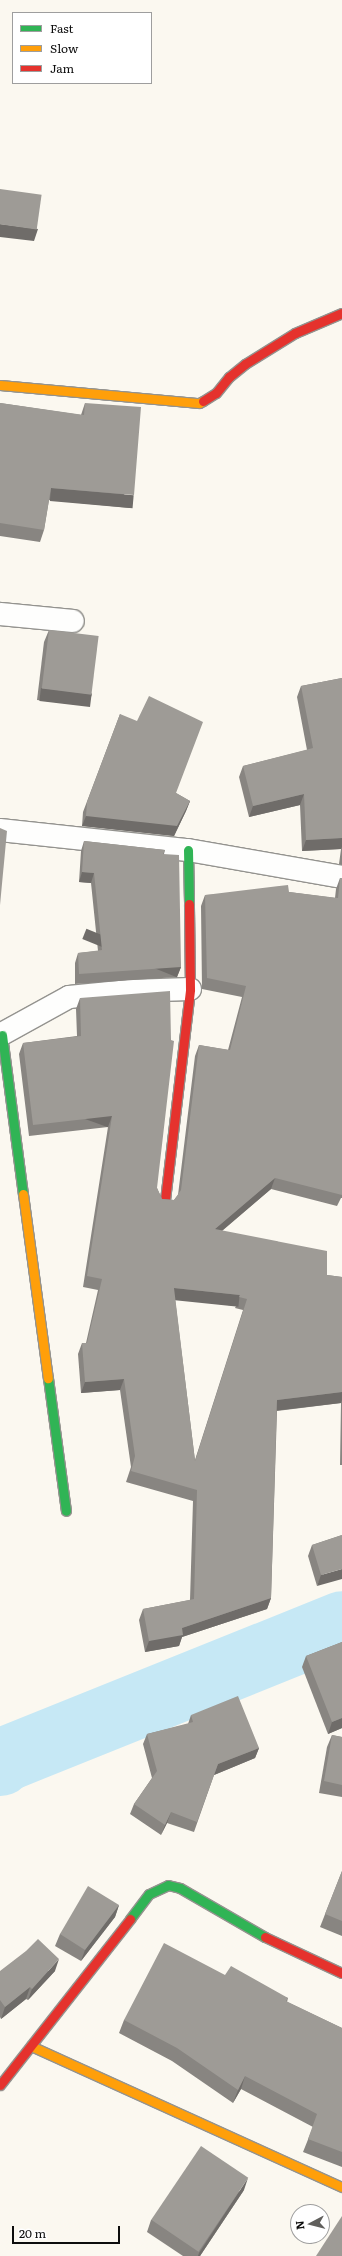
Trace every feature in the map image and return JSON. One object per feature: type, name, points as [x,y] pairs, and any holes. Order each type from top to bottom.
[{"type":"street","points":[[0,386],[199,402],[216,393],[229,377],[246,364],[295,333],[342,313]]},
{"type":"street","points":[[0,614],[73,621]]},
{"type":"street","points":[[0,830],[188,850],[342,877]]},
{"type":"street","points":[[165,1200],[190,989],[188,850]]},
{"type":"street","points":[[66,1512],[1,1035],[69,997],[130,991],[190,989]]},
{"type":"street","points":[[0,2085],[149,1894],[168,1885],[180,1888],[249,1929],[342,1973]]},
{"type":"street","points":[[31,2046],[213,2126],[342,2187]]},
{"type":"building","points":[[0,189],[42,195],[37,230],[0,224]]},
{"type":"building","points":[[0,403],[84,415],[85,403],[141,407],[134,495],[51,488],[44,530],[0,523]]},
{"type":"building","points":[[49,630],[99,636],[91,695],[42,689]]},
{"type":"building","points":[[342,678],[342,838],[306,840],[304,794],[253,806],[243,766],[313,748],[301,686]]},
{"type":"building","points":[[149,696],[203,722],[176,793],[190,801],[177,826],[86,816],[87,802],[120,714],[137,721]]},
{"type":"building","points":[[0,828],[7,831],[0,905]]},
{"type":"building","points":[[84,841],[165,850],[163,854],[179,855],[181,967],[79,974],[78,953],[102,950],[94,873],[82,872]]},
{"type":"building","points":[[340,878],[342,878],[342,1195],[275,1178],[215,1229],[327,1251],[327,1275],[342,1277],[342,1392],[277,1400],[271,1598],[182,1628],[183,1635],[149,1641],[143,1609],[194,1599],[197,1490],[131,1471],[135,1456],[124,1379],[85,1382],[82,1343],[87,1343],[102,1279],[87,1276],[112,1116],[33,1125],[23,1043],[81,1036],[80,998],[170,991],[171,1040],[174,1041],[157,1188],[162,1199],[174,1200],[181,1190],[199,1045],[230,1050],[246,986],[207,978],[205,895],[288,885],[289,892],[338,898]],"holes":[[[174,1288],[240,1295],[239,1297],[247,1299],[195,1461]]]},
{"type":"building","points":[[342,1535],[342,1569],[321,1575],[312,1545]]},
{"type":"building","points":[[342,1642],[342,1718],[332,1722],[306,1656]]},
{"type":"building","points":[[238,1696],[259,1748],[218,1764],[197,1822],[171,1812],[165,1825],[134,1804],[157,1771],[147,1734],[193,1722],[191,1715]]},
{"type":"building","points":[[332,1735],[342,1737],[342,1785],[324,1781]]},
{"type":"building","points":[[342,1871],[342,1921],[325,1914]]},
{"type":"building","points":[[88,1886],[119,1905],[85,1950],[60,1934]]},
{"type":"building","points":[[38,1939],[59,1959],[32,1989],[30,1987],[5,2007],[0,2000],[0,1971],[26,1951]]},
{"type":"building","points":[[164,1943],[225,1975],[231,1966],[288,1998],[286,2001],[342,2028],[342,2152],[308,2139],[317,2114],[245,2076],[238,2090],[177,2048],[124,2020]]},
{"type":"building","points":[[201,2146],[248,2178],[198,2252],[151,2220]]},
{"type":"building","points":[[342,2216],[342,2256],[316,2256],[324,2244],[330,2244],[330,2234]]},
{"type":"waterway","points":[[0,1763],[4,1759],[342,1623]]},
{"type":"traffic: fast","points":[[188,850],[189,904]]},
{"type":"traffic: fast","points":[[2,1035],[23,1194]]},
{"type":"traffic: fast","points":[[48,1378],[66,1511]]},
{"type":"traffic: fast","points":[[130,1919],[149,1894],[168,1885],[180,1888],[265,1937]]},
{"type":"traffic: slow","points":[[0,385],[199,403],[203,401]]},
{"type":"traffic: slow","points":[[23,1194],[48,1378]]},
{"type":"traffic: slow","points":[[31,2046],[342,2187]]},
{"type":"traffic: jam","points":[[203,401],[216,393],[229,377],[245,364],[295,333],[342,313]]},
{"type":"traffic: jam","points":[[165,1200],[190,989],[189,904]]},
{"type":"traffic: jam","points":[[0,2085],[130,1919]]},
{"type":"traffic: jam","points":[[265,1937],[342,1973]]}]
